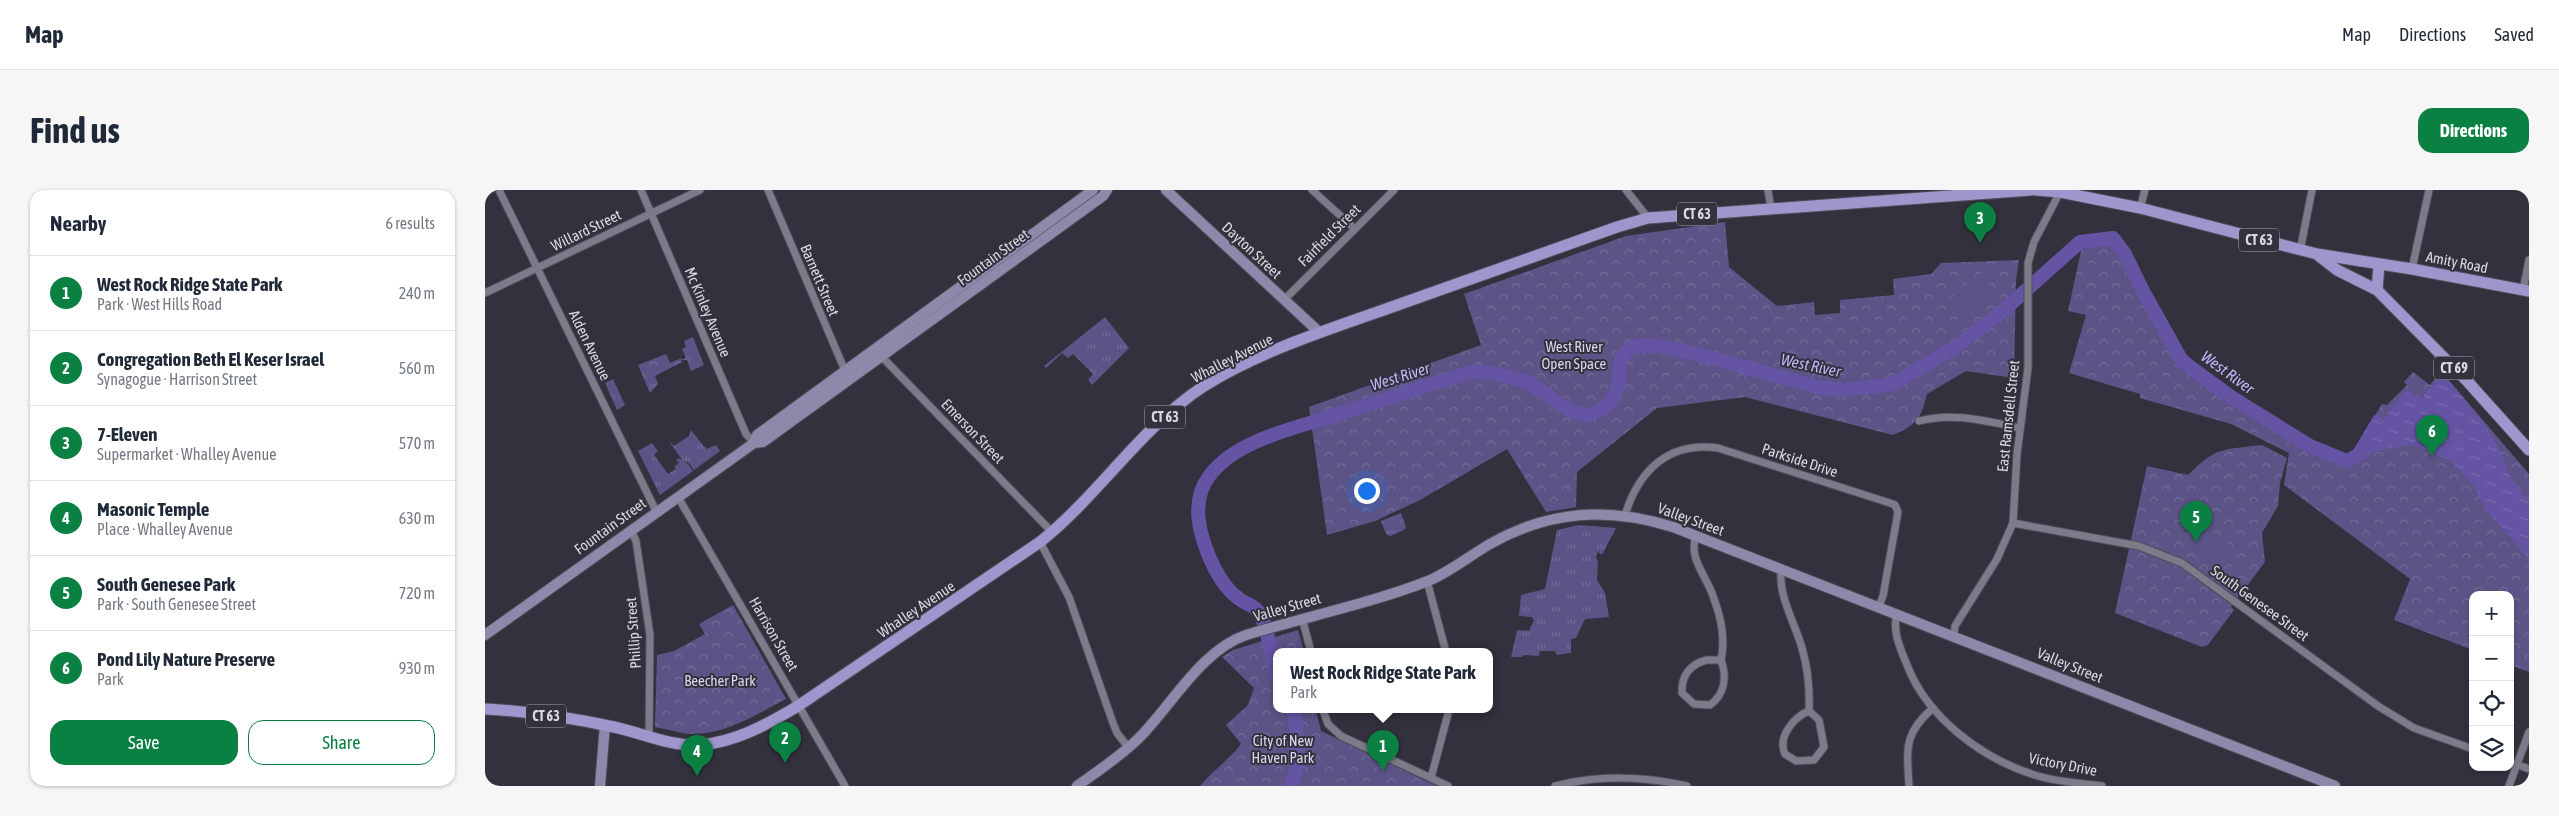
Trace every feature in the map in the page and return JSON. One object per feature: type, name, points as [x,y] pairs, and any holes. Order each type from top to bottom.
[{"type":"main road","name":"Whalley Avenue","points":[[485,707],[605,725],[688,745],[713,743],[745,734],[768,724],[799,706],[1040,542],[1180,403],[1205,386],[1245,364],[1319,332],[1617,227],[1648,218],[1946,194],[2031,190]]},
{"type":"main road","name":"CT 63","points":[[2036,190],[2060,191],[2140,208],[2300,251],[2379,265]]},
{"type":"main road","name":"CT 63","points":[[2317,254],[2337,270],[2377,290]]},
{"type":"main road","name":"Amity Road","points":[[2379,265],[2412,269],[2526,291]]},
{"type":"main road","points":[[2377,290],[2379,265]]},
{"type":"main road","name":"CT 69","points":[[2377,290],[2468,382],[2529,450]]},
{"type":"street","name":"Alden Avenue","points":[[499,190],[656,511]]},
{"type":"street","name":"Mc Kinley Avenue","points":[[641,190],[746,434],[754,443]]},
{"type":"street","name":"Willard Street","points":[[485,293],[699,190]]},
{"type":"street","name":"Barnett Street","points":[[768,190],[847,375]]},
{"type":"street","name":"Fountain Street","points":[[485,636],[656,511],[754,443],[763,442],[847,375],[1040,235],[1093,190]]},
{"type":"street","name":"Fountain Street","points":[[1040,235],[1103,196],[1107,190]]},
{"type":"street","name":"Dayton Street","points":[[1166,190],[1319,332]]},
{"type":"street","points":[[1312,190],[1355,228]]},
{"type":"street","name":"Fairfield Street","points":[[1284,300],[1394,190]]},
{"type":"street","points":[[1626,190],[1648,218]]},
{"type":"street","points":[[1768,190],[1771,209]]},
{"type":"street","points":[[2140,208],[2145,190]]},
{"type":"street","points":[[2300,251],[2312,190]]},
{"type":"street","points":[[2412,269],[2429,190]]},
{"type":"street","name":"East Ramsdell Street","points":[[1953,635],[1955,626],[1997,559],[2013,523],[2020,428],[2028,368],[2027,275],[2034,242],[2060,191]]},
{"type":"street","points":[[2526,291],[2529,260]]},
{"type":"street","name":"Emerson Street","points":[[878,352],[1052,532]]},
{"type":"street","points":[[1919,421],[1935,416],[1965,416],[2020,428]]},
{"type":"street","name":"Parkside Drive","points":[[1625,515],[1639,484],[1659,460],[1678,450],[1698,447],[1718,448],[1890,503],[1895,505],[1898,512],[1883,596],[1879,606]]},
{"type":"street","name":"Harrison Street","points":[[678,497],[845,786]]},
{"type":"street","name":"Valley Street","points":[[1077,786],[1128,748],[1217,650],[1226,643],[1278,625],[1427,581],[1520,529],[1569,517],[1605,513],[1655,521],[1696,536],[1897,613],[2335,786]]},
{"type":"street","name":"South Genesee Street","points":[[2013,523],[2139,546],[2181,563],[2378,706],[2414,728],[2469,748]]},
{"type":"street","name":"Phillip Street","points":[[631,530],[636,541],[650,636],[649,736]]},
{"type":"street","points":[[1696,536],[1692,546],[1693,554],[1713,595],[1723,628],[1724,642],[1721,660],[1725,675],[1721,694],[1710,705],[1694,704],[1682,693],[1681,683],[1684,676],[1701,662],[1721,660]]},
{"type":"street","points":[[1040,542],[1069,597],[1117,733],[1128,748]]},
{"type":"street","points":[[1782,569],[1780,584],[1807,669],[1809,711],[1819,720],[1824,747],[1814,760],[1796,761],[1785,754],[1782,742],[1784,735],[1796,719],[1809,711]]},
{"type":"street","points":[[1427,581],[1444,648]]},
{"type":"street","name":"Victory Drive","points":[[1897,613],[1895,631],[1909,672],[1933,708],[1968,740],[2010,766],[2040,776],[2102,786]]},
{"type":"street","points":[[1302,618],[1310,648]]},
{"type":"street","points":[[1909,786],[1908,740],[1914,726],[1933,708]]},
{"type":"street","points":[[1324,713],[1328,724],[1341,736],[1448,786]]},
{"type":"street","points":[[1431,778],[1448,713]]},
{"type":"street","points":[[600,786],[605,725]]},
{"type":"street","points":[[2529,732],[2514,763],[2529,769]]},
{"type":"street","points":[[2509,786],[2512,771]]},
{"type":"street","points":[[1555,786],[1606,778],[1687,786]]},
{"type":"green space","name":"West River Open Space","points":[[1725,222],[1729,267],[1777,306],[1814,302],[1815,315],[1840,313],[1840,300],[1894,295],[1893,279],[1931,274],[1941,263],[2019,260],[2016,280],[2014,378],[1966,371],[1927,394],[1920,415],[1916,420],[1907,428],[1893,435],[1745,397],[1657,408],[1577,472],[1576,507],[1546,512],[1507,449],[1420,500],[1375,521],[1327,535],[1309,407],[1481,345],[1464,294],[1626,236]]},
{"type":"green space","points":[[2098,239],[2120,248],[2128,257],[2186,354],[2222,388],[2344,466],[2382,404],[2387,405],[2407,385],[2404,382],[2413,372],[2430,385],[2441,371],[2529,474],[2529,672],[2514,666],[2514,591],[2469,591],[2469,648],[2394,620],[2410,579],[2284,485],[2289,453],[2231,424],[2140,398],[2140,394],[2069,373],[2086,315],[2068,311],[2083,242]]},
{"type":"green space","points":[[1982,274],[1997,294],[1967,315],[1953,294]]},
{"type":"green space","points":[[1105,317],[1129,348],[1092,385],[1088,380],[1093,374],[1073,354],[1068,358],[1062,353],[1046,368],[1044,366]]},
{"type":"green space","points":[[693,337],[704,365],[691,371],[687,360],[681,360],[686,358],[682,349],[686,347],[684,341]]},
{"type":"green space","points":[[666,354],[670,363],[681,358],[682,362],[655,376],[658,384],[650,393],[638,365]]},
{"type":"green space","points":[[613,379],[625,405],[617,410],[605,383]]},
{"type":"green space","points":[[691,430],[706,449],[716,445],[720,451],[694,470],[689,463],[683,461],[668,440],[674,446],[689,436]]},
{"type":"green space","points":[[652,443],[658,451],[654,455],[668,474],[676,469],[674,467],[679,463],[676,460],[679,458],[688,464],[693,471],[660,495],[638,451]]},
{"type":"green space","points":[[2262,445],[2287,458],[2280,483],[2278,506],[2262,533],[2265,562],[2231,607],[2234,610],[2208,645],[2202,647],[2115,613],[2147,466],[2188,475],[2206,459],[2221,451]]},
{"type":"green space","points":[[1401,513],[1406,527],[1404,530],[1390,536],[1386,534],[1381,521]]},
{"type":"green space","points":[[1579,525],[1616,528],[1602,555],[1598,552],[1596,557],[1598,562],[1597,580],[1605,593],[1609,617],[1585,619],[1576,638],[1571,639],[1571,653],[1557,655],[1555,651],[1540,651],[1539,656],[1524,655],[1522,657],[1511,657],[1517,630],[1529,631],[1534,620],[1532,617],[1519,616],[1521,595],[1545,589],[1557,530]]},
{"type":"green space","points":[[2201,525],[2231,546],[2218,564],[2188,543]]},
{"type":"green space","name":"Beecher Park","points":[[733,605],[786,699],[753,717],[718,731],[688,734],[655,727],[657,655],[674,651],[705,634],[699,624]]},
{"type":"green space","name":"City of New Haven Park","points":[[1298,630],[1303,648],[1273,648],[1273,713],[1317,713],[1321,731],[1437,786],[1200,786],[1241,744],[1226,725],[1248,705],[1254,688],[1222,657],[1233,650]]},
{"type":"water","points":[[2442,373],[2483,422],[2498,447],[2511,478],[2529,501],[2529,559],[2486,510],[2474,486],[2450,460],[2411,444],[2377,451],[2344,466],[2374,415],[2384,419],[2406,389],[2421,399]]},
{"type":"waterway","name":"West River","points":[[1273,660],[1259,612],[1241,600],[1220,578],[1208,553],[1199,520],[1200,497],[1205,482],[1222,463],[1236,452],[1269,436],[1476,371],[1503,375],[1528,382],[1574,413],[1587,415],[1600,411],[1611,402],[1619,385],[1620,361],[1625,353],[1634,346],[1659,346],[1708,357],[1817,387],[1844,390],[1893,384],[1957,346],[2006,308],[2080,242],[2113,238],[2125,254],[2143,291],[2182,361],[2231,397],[2310,446],[2347,461],[2363,452]]},
{"type":"waterway","name":"West River","points":[[1290,786],[1294,779],[1297,760],[1294,713]]},
{"type":"place","name":"7-Eleven","points":[[1980,243]]},
{"type":"place","name":"Pond Lily Nature Preserve","points":[[2432,456]]},
{"type":"place","name":"South Genesee Park","points":[[2196,542]]},
{"type":"place","name":"Congregation Beth El Keser Israel","points":[[785,763]]},
{"type":"place","name":"West Rock Ridge State Park","points":[[1383,771]]},
{"type":"place","name":"Masonic Temple","points":[[697,776]]}]
